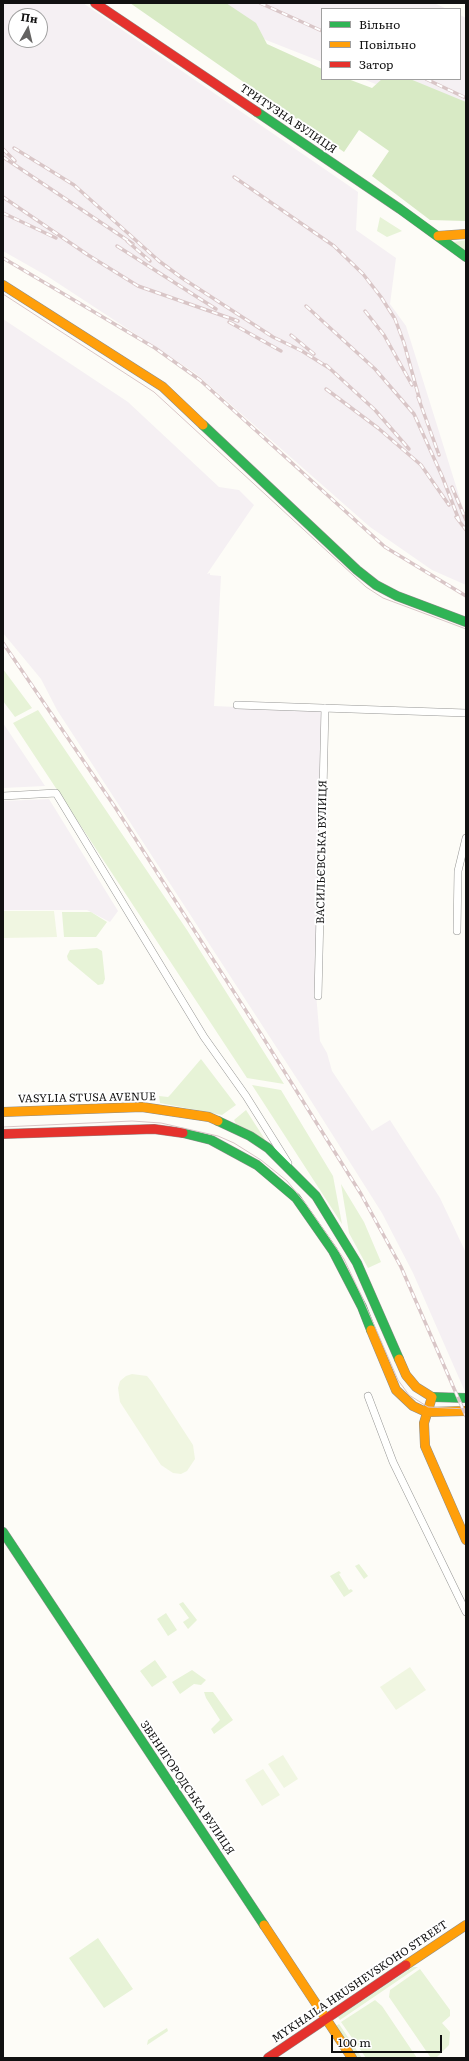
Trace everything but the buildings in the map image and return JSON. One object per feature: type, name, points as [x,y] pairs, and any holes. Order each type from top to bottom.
[{"type":"street","name":"ТРИТУЗНА ВУЛИЦЯ","points":[[94,3],[438,236],[466,257]]},
{"type":"street","points":[[438,236],[466,234]]},
{"type":"street","points":[[3,285],[163,387],[357,570],[376,585],[397,596],[466,622]]},
{"type":"street","points":[[237,705],[466,713]]},
{"type":"street","name":"ВАСИЛЬЄВСЬКА ВУЛИЦЯ","points":[[318,996],[325,708]]},
{"type":"street","points":[[3,796],[56,793],[204,1037],[246,1096],[294,1172]]},
{"type":"street","points":[[457,931],[458,871],[466,838]]},
{"type":"street","name":"VASYLIA STUSA AVENUE","points":[[3,1112],[142,1107],[186,1112],[208,1117],[231,1126],[250,1136],[268,1148],[294,1172],[316,1196],[356,1262],[406,1375],[416,1387],[432,1397]]},
{"type":"street","points":[[3,1134],[154,1129],[184,1133],[211,1140],[257,1165],[279,1182],[309,1214],[333,1251],[362,1307],[396,1390],[413,1406],[426,1412],[466,1411]]},
{"type":"street","points":[[368,1396],[393,1462],[466,1612]]},
{"type":"street","points":[[466,1398],[432,1397],[426,1412],[424,1423],[425,1446],[466,1540]]},
{"type":"street","name":"ЗВЕНИГОРОДСЬКА ВУЛИЦЯ","points":[[3,1532],[352,2058]]},
{"type":"street","name":"MYKHAILA HRUSHEVSKOHO STREET","points":[[268,2058],[466,1925]]},
{"type":"shaded area","points":[[3,3],[83,3],[358,192],[356,230],[396,258],[390,304],[406,326],[466,518],[466,585],[432,570],[370,527],[195,373],[47,276],[3,251]]},
{"type":"shaded area","points":[[207,3],[434,3],[445,8],[321,8],[321,62],[266,40]]},
{"type":"shaded area","points":[[461,16],[466,18],[466,120],[366,80],[461,80]]},
{"type":"shaded area","points":[[3,319],[128,402],[219,487],[239,490],[254,505],[207,574],[210,573],[210,575],[221,576],[214,706],[323,711],[316,993],[320,1041],[327,1053],[332,1071],[372,1131],[390,1120],[440,1198],[466,1253],[466,1394],[413,1273],[382,1213],[301,1085],[57,710],[41,679],[3,633]]},
{"type":"shaded area","points":[[3,723],[45,786],[3,788]]},
{"type":"shaded area","points":[[49,799],[118,911],[110,922],[87,910],[3,910],[3,801]]},
{"type":"green space","points":[[130,3],[226,3],[256,23],[267,44],[321,69],[321,80],[351,80],[372,88],[381,80],[412,80],[466,102],[466,221],[430,220],[372,176],[389,151],[359,130],[344,152]]},
{"type":"green space","points":[[380,217],[402,231],[387,237],[377,231]]},
{"type":"green space","points":[[466,240],[466,253],[454,242]]},
{"type":"green space","points":[[3,669],[32,708],[15,717],[3,701]]},
{"type":"green space","points":[[38,710],[187,930],[284,1084],[247,1078],[13,723]]},
{"type":"green space","points":[[3,911],[54,911],[57,937],[3,938]]},
{"type":"green space","points":[[62,912],[91,912],[107,922],[96,937],[64,937]]},
{"type":"green space","points":[[97,948],[102,951],[105,979],[103,984],[98,985],[68,960],[67,956],[70,950]]},
{"type":"green space","points":[[201,1059],[236,1105],[222,1115],[160,1103],[159,1096],[168,1097]]},
{"type":"green space","points":[[252,1085],[281,1090],[333,1176],[342,1224]]},
{"type":"green space","points":[[246,1110],[265,1140],[236,1124],[234,1120]]},
{"type":"green space","points":[[341,1184],[364,1222],[381,1262],[368,1268],[349,1233]]},
{"type":"green space","points":[[132,1374],[147,1376],[193,1445],[195,1459],[187,1471],[181,1474],[173,1473],[161,1465],[120,1402],[118,1388],[120,1381],[126,1376]]},
{"type":"green space","points":[[359,1564],[368,1576],[364,1579],[355,1566]]},
{"type":"green space","points":[[339,1571],[341,1573],[339,1574],[349,1590],[351,1589],[353,1591],[344,1597],[330,1576]]},
{"type":"green space","points":[[183,1602],[197,1620],[188,1629],[183,1622],[189,1618],[179,1604]]},
{"type":"green space","points":[[166,1613],[177,1630],[168,1636],[157,1619]]},
{"type":"green space","points":[[155,1660],[167,1677],[152,1687],[140,1671]]},
{"type":"green space","points":[[410,1667],[426,1690],[396,1710],[380,1687]]},
{"type":"green space","points":[[192,1670],[206,1680],[201,1685],[194,1684],[180,1694],[172,1682]]},
{"type":"green space","points":[[204,1692],[213,1692],[233,1720],[214,1734],[211,1729],[220,1720],[206,1698]]},
{"type":"green space","points":[[283,1755],[298,1779],[284,1788],[268,1764]]},
{"type":"green space","points":[[263,1769],[280,1795],[262,1806],[245,1780]]},
{"type":"green space","points":[[98,1938],[133,1989],[104,2008],[69,1958]]},
{"type":"green space","points":[[413,1967],[418,1967],[340,2020],[338,2017]]},
{"type":"green space","points":[[420,1969],[450,2010],[450,2016],[442,2023],[450,2032],[449,2045],[436,2058],[431,2058],[389,1997],[390,1990]]},
{"type":"green space","points":[[375,2000],[382,2006],[417,2058],[366,2058],[341,2022]]},
{"type":"green space","points":[[339,2024],[362,2058],[357,2058],[336,2026]]},
{"type":"green space","points":[[167,2028],[168,2031],[147,2045],[148,2040]]},
{"type":"tram line","points":[[3,294],[154,392],[366,587],[383,598],[466,629]]},
{"type":"tram line","points":[[3,1127],[132,1121],[161,1123],[218,1136],[234,1143],[261,1160],[287,1181],[306,1204],[344,1259],[398,1380],[409,1395],[428,1407],[466,1409]]},
{"type":"railway","points":[[260,3],[321,31]]},
{"type":"railway","points":[[428,80],[466,98]]},
{"type":"railway","points":[[14,148],[74,185],[159,261],[182,278],[273,337],[302,351],[329,368]]},
{"type":"railway","points":[[3,149],[15,161]]},
{"type":"railway","points":[[3,157],[133,244]]},
{"type":"railway","points":[[234,177],[334,246],[363,274],[381,297],[395,319],[404,343],[420,401]]},
{"type":"railway","points":[[3,197],[88,255],[138,286],[238,321]]},
{"type":"railway","points":[[3,213],[56,238]]},
{"type":"railway","points":[[127,241],[150,261]]},
{"type":"railway","points":[[117,246],[216,309]]},
{"type":"railway","points":[[3,258],[155,348],[200,380],[385,547],[466,596]]},
{"type":"railway","points":[[306,306],[375,369],[414,414],[442,476],[459,520]]},
{"type":"railway","points":[[365,311],[384,335],[412,385]]},
{"type":"railway","points":[[229,322],[281,351]]},
{"type":"railway","points":[[291,335],[314,354]]},
{"type":"railway","points":[[326,365],[375,410],[409,449]]},
{"type":"railway","points":[[326,389],[378,428],[421,465],[449,505]]},
{"type":"railway","points":[[418,397],[439,455]]},
{"type":"railway","points":[[452,487],[466,520]]},
{"type":"railway","points":[[456,517],[466,530]]},
{"type":"railway","points":[[3,643],[115,807],[259,1031],[361,1194],[401,1267],[466,1416]]},
{"type":"traffic: fast","points":[[257,112],[400,209],[466,257]]},
{"type":"traffic: fast","points":[[203,425],[357,570],[376,585],[397,596],[466,622]]},
{"type":"traffic: fast","points":[[218,1121],[250,1136],[268,1148],[316,1196],[357,1263],[399,1359]]},
{"type":"traffic: fast","points":[[183,1133],[211,1140],[257,1165],[296,1198],[333,1251],[362,1307],[371,1330]]},
{"type":"traffic: fast","points":[[432,1397],[466,1398]]},
{"type":"traffic: fast","points":[[3,1532],[264,1925]]},
{"type":"traffic: slow","points":[[438,236],[466,234]]},
{"type":"traffic: slow","points":[[3,285],[163,387],[203,425]]},
{"type":"traffic: slow","points":[[3,1112],[142,1107],[209,1117],[218,1121]]},
{"type":"traffic: slow","points":[[371,1330],[396,1390],[413,1406],[426,1412],[466,1411]]},
{"type":"traffic: slow","points":[[399,1359],[406,1375],[416,1387],[432,1397]]},
{"type":"traffic: slow","points":[[432,1397],[424,1423],[425,1446],[466,1540]]},
{"type":"traffic: slow","points":[[264,1925],[352,2058]]},
{"type":"traffic: slow","points":[[406,1965],[466,1925]]},
{"type":"traffic: jam","points":[[95,3],[257,112]]},
{"type":"traffic: jam","points":[[3,1134],[154,1129],[183,1133]]},
{"type":"traffic: jam","points":[[268,2058],[406,1965]]}]
